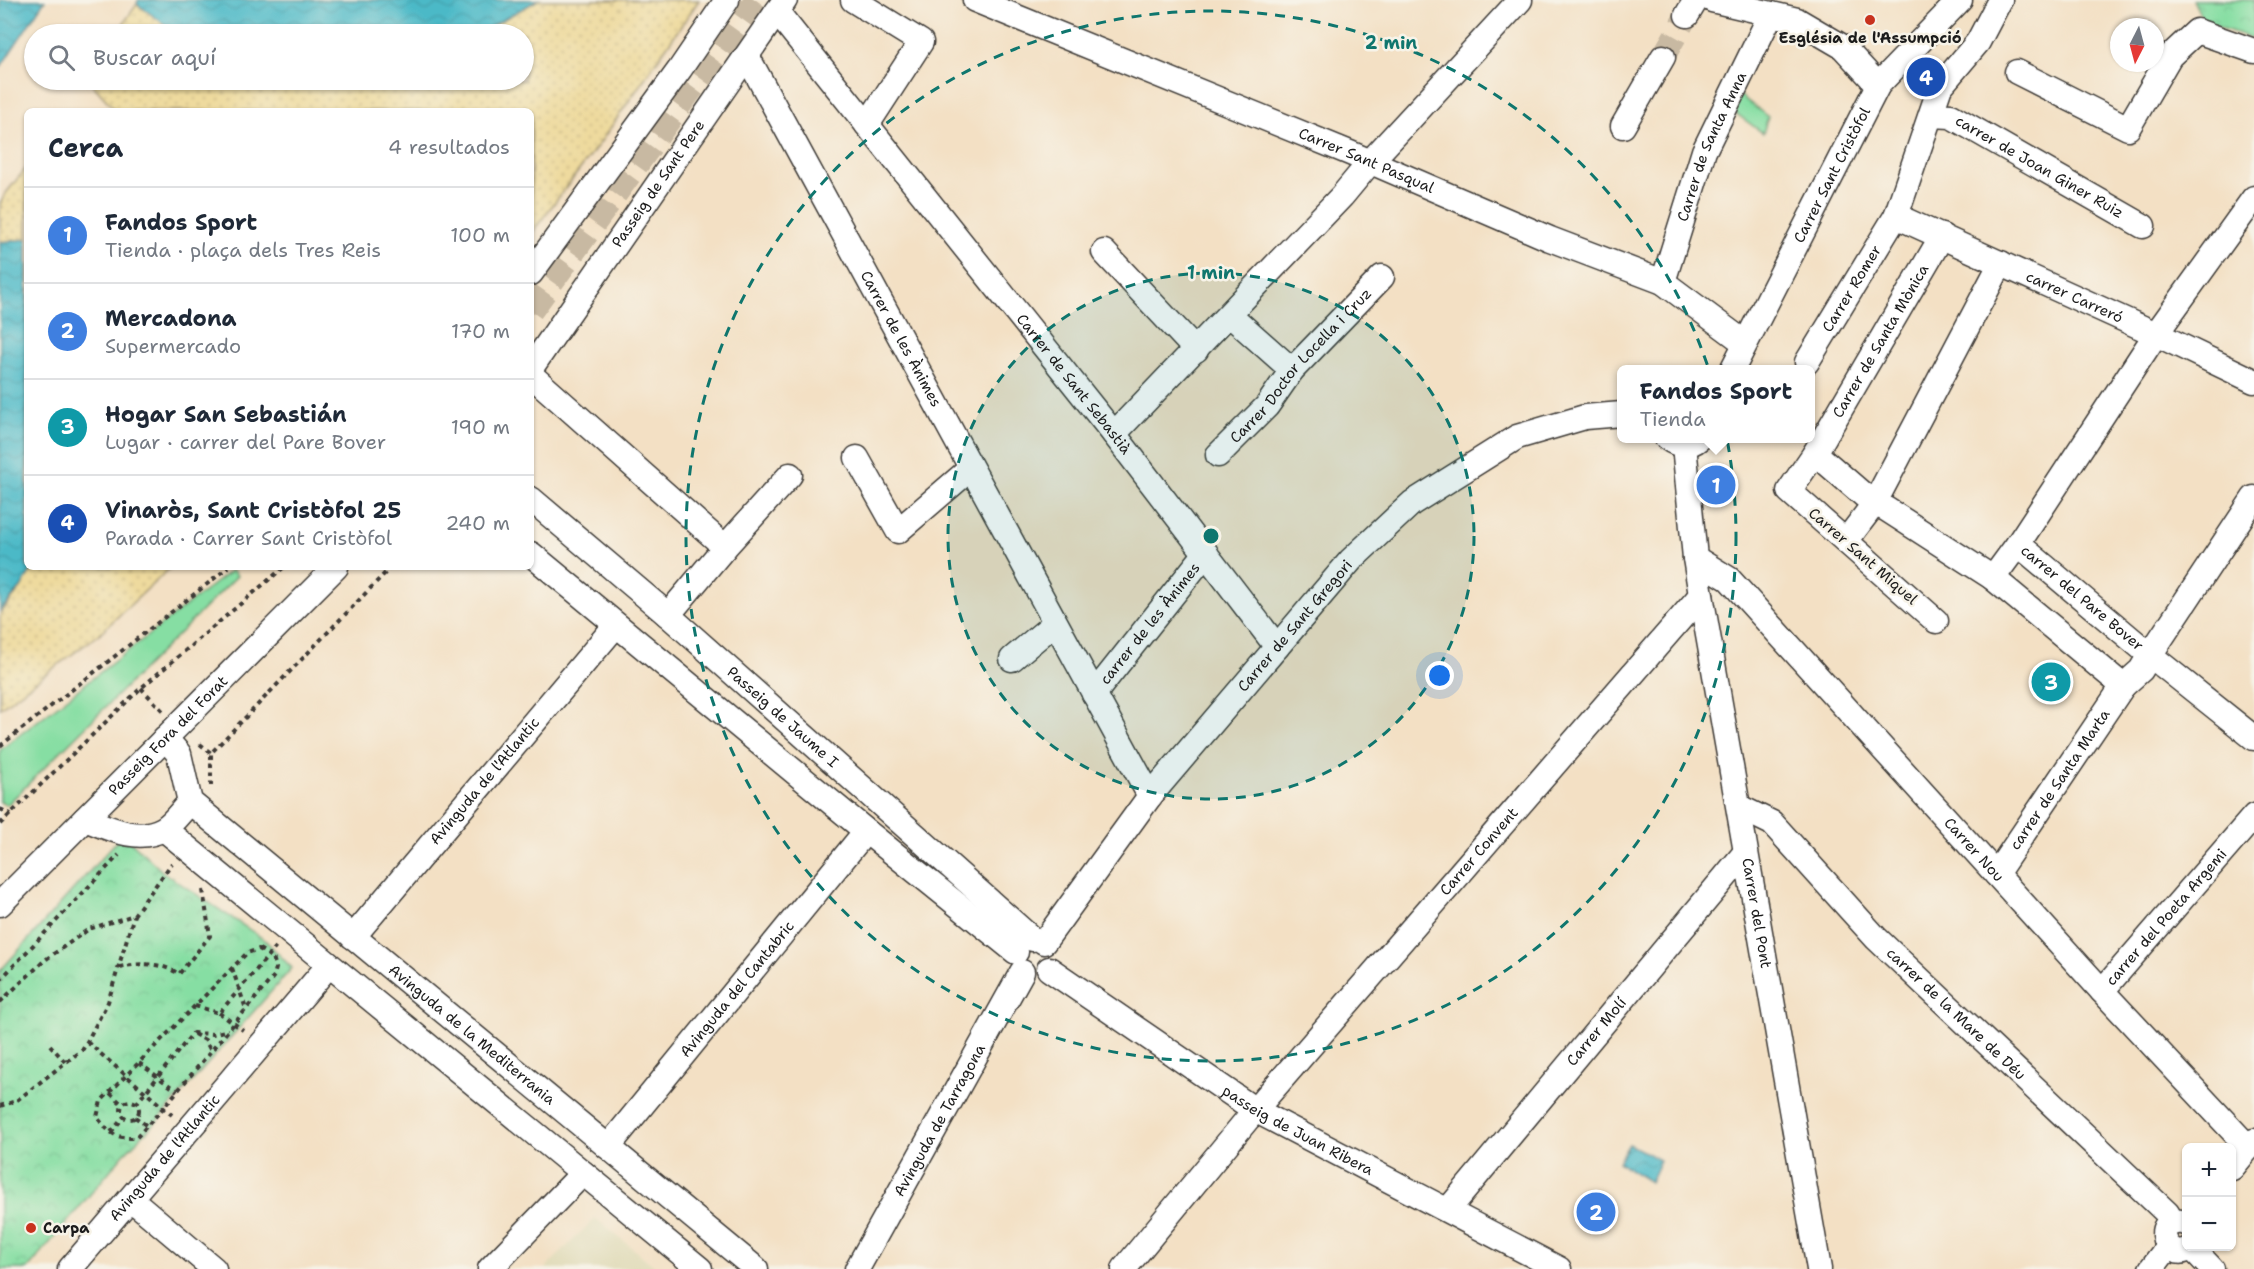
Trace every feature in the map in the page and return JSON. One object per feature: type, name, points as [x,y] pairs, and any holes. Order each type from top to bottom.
[{"type":"street","points":[[534,269],[680,69],[727,0]]},
{"type":"street","points":[[853,0],[921,42],[867,125]]},
{"type":"street","name":"Carrer Sant Pasqual","points":[[975,0],[1371,161],[1550,239],[1663,282],[1745,343]]},
{"type":"street","points":[[1114,434],[1342,196],[1371,161],[1520,0]]},
{"type":"street","points":[[1712,0],[1797,20],[1843,47],[1878,85]]},
{"type":"street","name":"Carrer Sant Cristòfol","points":[[1734,365],[1878,85],[1960,0]]},
{"type":"street","points":[[1896,216],[1940,87],[1978,42],[2000,0]]},
{"type":"street","name":"Carrer de Sant Sebastià","points":[[781,6],[867,125],[1114,434],[1277,647]]},
{"type":"street","name":"Passeig de Sant Pere","points":[[534,364],[781,6]]},
{"type":"street","name":"Carrer de Santa Anna","points":[[1663,282],[1704,151],[1771,14]]},
{"type":"street","points":[[2017,72],[2128,128],[2170,56],[2198,31],[2254,51]]},
{"type":"street","name":"Carrer de les Ànimes","points":[[747,56],[1150,796]]},
{"type":"street","points":[[1623,126],[1663,57]]},
{"type":"street","name":"carrer de Joan Giner Ruiz","points":[[1932,115],[1951,116],[2143,226]]},
{"type":"street","points":[[2018,544],[2156,334],[2254,198]]},
{"type":"street","name":"carrer Carreró","points":[[1896,216],[2254,381]]},
{"type":"street","name":"Carrer Romer","points":[[1807,362],[1896,216]]},
{"type":"street","name":"Carrer de Santa Mònica","points":[[1789,491],[1814,446],[1942,237]]},
{"type":"street","points":[[1104,252],[1196,350]]},
{"type":"street","points":[[1846,540],[1874,504],[2001,263]]},
{"type":"street","name":"Carrer Doctor Locella i Cruz","points":[[1218,455],[1267,406],[1292,370],[1382,277]]},
{"type":"street","points":[[1230,315],[1292,370]]},
{"type":"street","points":[[534,378],[725,547]]},
{"type":"street","points":[[1583,411],[1617,408]]},
{"type":"street","name":"Carrer de Sant Gregori","points":[[1029,951],[1150,796],[1351,560],[1412,503],[1517,437],[1583,411],[1617,414]]},
{"type":"street","name":"Carrer del Pont","points":[[1684,443],[1695,558],[1701,595],[1819,1269]]},
{"type":"street","points":[[1814,446],[1874,504],[1886,509],[1993,578],[2123,686]]},
{"type":"street","points":[[857,458],[898,531],[970,469]]},
{"type":"street","points":[[668,615],[790,475]]},
{"type":"street","name":"Carrer Sant Miquel","points":[[1789,491],[1936,621]]},
{"type":"street","points":[[2150,655],[2254,498]]},
{"type":"street","name":"Passeig de Jaume I","points":[[534,502],[668,615],[1029,951]]},
{"type":"street","name":"carrer del Pare Bover","points":[[1993,578],[2018,544],[2150,655],[2254,738]]},
{"type":"street","name":"carrer de les Ànimes","points":[[1094,694],[1206,553]]},
{"type":"street","points":[[534,557],[866,831],[1029,951]]},
{"type":"street","name":"Carrer Nou","points":[[1695,558],[1729,579],[2102,991],[2251,1145]]},
{"type":"street","name":"Passeig Fora del Forat","points":[[0,904],[333,570]]},
{"type":"street","name":"Carrer Convent","points":[[1124,1269],[1256,1110],[1701,595]]},
{"type":"street","points":[[1012,659],[1055,623]]},
{"type":"street","name":"Avinguda de l'Atlantic","points":[[353,936],[616,625]]},
{"type":"street","name":"carrer del Pare Bover","points":[[2123,686],[2141,670],[2150,655]]},
{"type":"street","name":"carrer de Santa Marta","points":[[1996,874],[2123,686]]},
{"type":"street","points":[[85,819],[123,834],[148,833],[164,829],[190,802],[179,754],[165,738]]},
{"type":"street","name":"Avinguda de la Mediterrania","points":[[190,802],[756,1269]]},
{"type":"street","name":"carrer de la Mare de Déu","points":[[1739,807],[1772,823],[1876,938],[2167,1213],[2181,1220]]},
{"type":"street","name":"carrer del Poeta Argemi","points":[[2102,991],[2254,816]]},
{"type":"street","points":[[164,829],[700,1269]]},
{"type":"street","name":"Avinguda del Cantabric","points":[[608,1146],[866,831]]},
{"type":"street","name":"Carrer Molí","points":[[1448,1210],[1745,853]]},
{"type":"street","name":"passeig de Juan Ribera","points":[[1029,951],[1032,976],[1038,976],[1049,969],[1256,1110],[1559,1269]]},
{"type":"street","name":"Avinguda de Tarragona","points":[[857,1269],[1029,951]]},
{"type":"street","name":"Avinguda de l'Atlantic","points":[[70,1269],[329,965]]},
{"type":"street","points":[[2236,1163],[2251,1145]]},
{"type":"street","points":[[490,1269],[583,1173]]},
{"type":"street","points":[[130,1199],[214,1269]]},
{"type":"street","points":[[2181,1220],[2168,1226],[2163,1241],[2167,1248],[2180,1254],[2185,1251]]},
{"type":"street","points":[[2151,1269],[2167,1248]]},
{"type":"street","points":[[2196,1251],[2212,1269]]},
{"type":"path","points":[[0,746],[226,570]]},
{"type":"path","points":[[0,824],[141,688],[280,570]]},
{"type":"path","points":[[0,809],[11,814]]},
{"type":"path","points":[[0,980],[124,850]]},
{"type":"path","points":[[118,967],[140,963],[170,968],[178,974],[210,936],[202,885]]},
{"type":"path","points":[[0,1107],[16,1101],[83,1049],[108,1002],[134,915]]},
{"type":"path","points":[[259,949],[271,955],[276,968],[274,976],[236,1024],[147,1126],[136,1138],[120,1138],[111,1132],[98,1117],[101,1101],[247,952],[259,949]]},
{"type":"path","points":[[219,1013],[271,955]]},
{"type":"path","points":[[232,968],[246,1009]]},
{"type":"path","points":[[194,1006],[219,1013],[243,1030]]},
{"type":"path","points":[[193,1033],[213,1034],[229,1030]]},
{"type":"path","points":[[193,1033],[205,1040],[211,1051]]},
{"type":"path","points":[[136,1104],[193,1033]]},
{"type":"path","points":[[87,1042],[172,1115]]},
{"type":"path","points":[[50,1045],[66,1063]]},
{"type":"path","points":[[139,1063],[177,1091]]},
{"type":"path","points":[[110,1093],[123,1105]]},
{"type":"path","points":[[123,1105],[130,1101],[136,1104],[139,1110],[135,1117],[130,1119],[124,1117]]},
{"type":"path","points":[[123,1105],[124,1117]]},
{"type":"path","points":[[111,1132],[124,1117]]},
{"type":"path","points":[[135,1117],[147,1126]]},
{"type":"shaded area","points":[[595,1218],[658,1269],[545,1269]]},
{"type":"green space","points":[[2193,0],[2254,0],[2254,39],[2209,24],[2202,18]]},
{"type":"green space","points":[[1737,93],[1768,117],[1763,133],[1731,110]]},
{"type":"green space","points":[[232,570],[237,576],[7,805],[0,802],[0,750]]},
{"type":"green space","points":[[123,834],[163,872],[265,940],[292,968],[159,1119],[123,1155],[28,1269],[0,1269],[0,971]]},
{"type":"sand","points":[[538,0],[699,0],[602,140],[534,230],[534,108],[113,108],[97,90],[534,90],[534,24],[495,24]]},
{"type":"sand","points":[[137,4],[164,24],[123,24]]},
{"type":"sand","points":[[24,171],[24,239],[0,242],[0,204]]},
{"type":"sand","points":[[31,570],[168,570],[98,635],[0,708],[0,614],[21,588]]},
{"type":"water","points":[[0,0],[45,0],[29,24],[24,24],[24,32],[0,68]]},
{"type":"water","points":[[138,0],[538,0],[495,24],[164,24],[137,4]]},
{"type":"water","points":[[24,239],[24,570],[31,570],[21,588],[0,611],[0,242]]},
{"type":"water","points":[[1629,1144],[1660,1160],[1650,1182],[1618,1162]]},
{"type":"tunnel","points":[[534,307],[756,0]]},
{"type":"tunnel","points":[[1663,57],[1687,15]]},
{"type":"place","name":"Església de l'Assumpció","points":[[1870,20]]},
{"type":"place","name":"Vinaròs, Sant Cristòfol 25","points":[[1926,77]]},
{"type":"place","name":"Fandos Sport","points":[[1716,485]]},
{"type":"place","name":"Hogar San Sebastián","points":[[2051,682]]},
{"type":"place","name":"Mercadona","points":[[1596,1212]]},
{"type":"place","name":"Carpa","points":[[31,1228]]}]
